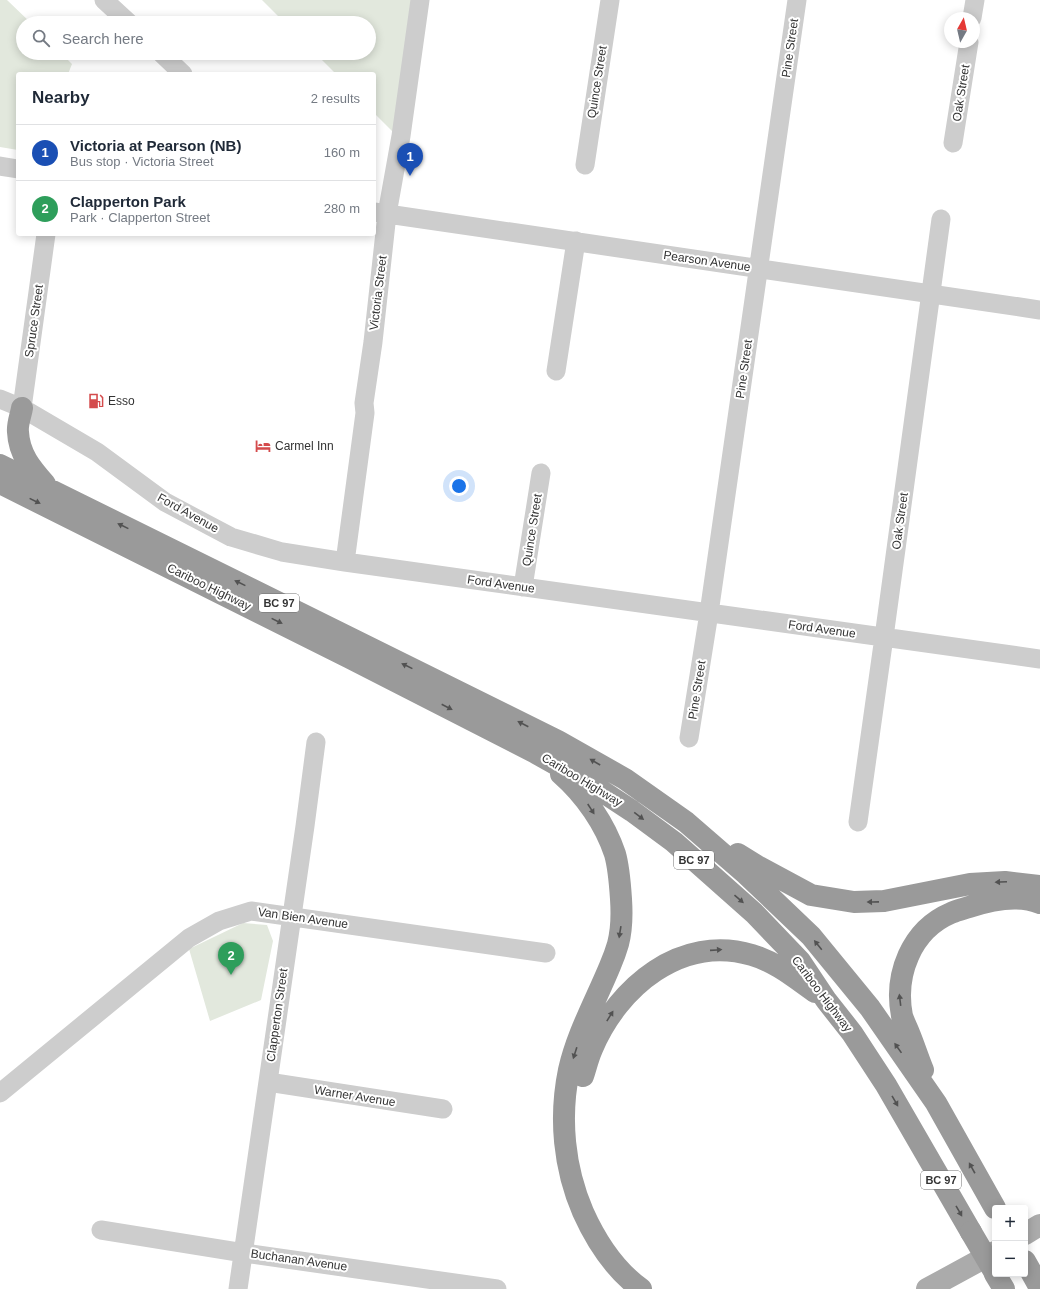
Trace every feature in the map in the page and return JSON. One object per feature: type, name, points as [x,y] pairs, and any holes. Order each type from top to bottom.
[{"type":"highway","points":[[22,408],[9,436],[20,444],[27,462],[50,489]]},
{"type":"highway","name":"Cariboo Highway","points":[[0,465],[558,741],[625,779],[686,822],[746,874],[811,936],[870,1008],[936,1103],[994,1205]]},
{"type":"highway","name":"Cariboo Highway","points":[[0,484],[343,654],[534,752],[591,784],[632,811],[674,842],[754,912],[800,961],[826,1000],[852,1033],[886,1086],[992,1269]]},
{"type":"highway","points":[[534,752],[563,776],[588,804],[604,830],[615,854],[621,886],[623,916],[618,944],[602,987],[579,1038],[569,1070],[564,1105],[564,1135],[569,1171],[573,1185],[592,1232],[611,1259],[634,1284],[641,1289]]},
{"type":"highway","points":[[686,822],[759,867],[811,895],[854,902],[884,901],[970,884],[1005,882],[1040,886]]},
{"type":"highway","points":[[936,1103],[903,1017],[900,993],[902,974],[908,954],[918,938],[934,923],[951,913],[996,900],[1017,899],[1040,902]]},
{"type":"highway","points":[[656,1289],[639,1276],[620,1254],[605,1231],[592,1203],[582,1170],[577,1134],[576,1109],[580,1084],[592,1050],[601,1031],[614,1010],[630,991],[655,970],[681,956],[704,951],[720,949],[753,955],[784,969],[826,1000]]},
{"type":"highway","points":[[1028,1266],[1040,1288]]},
{"type":"highway","name":"Cariboo Highway","points":[[997,1277],[1004,1289]]},
{"type":"main road","points":[[1028,1232],[1040,1224]]},
{"type":"main road","points":[[927,1289],[992,1254]]},
{"type":"street","points":[[104,0],[121,16]]},
{"type":"street","name":"Victoria Street","points":[[345,562],[365,413],[364,403],[373,342],[380,213],[401,136],[420,0]]},
{"type":"street","name":"Quince Street","points":[[585,165],[610,0]]},
{"type":"street","name":"Pine Street","points":[[689,738],[709,613],[797,0]]},
{"type":"street","points":[[973,12],[975,0]]},
{"type":"street","name":"Oak Street","points":[[953,143],[968,48]]},
{"type":"street","points":[[168,60],[181,72]]},
{"type":"street","points":[[0,166],[16,169]]},
{"type":"street","name":"Pearson Avenue","points":[[380,213],[1040,310]]},
{"type":"street","name":"Oak Street","points":[[858,822],[941,219]]},
{"type":"street","name":"Spruce Street","points":[[22,408],[46,236]]},
{"type":"street","points":[[556,371],[576,242]]},
{"type":"street","name":"Ford Avenue","points":[[0,399],[22,408],[97,452],[165,502],[231,537],[282,552],[1040,659]]},
{"type":"street","name":"Quince Street","points":[[522,587],[541,473]]},
{"type":"street","name":"Clapperton Street","points":[[238,1289],[316,742]]},
{"type":"street","name":"Van Bien Avenue","points":[[0,1093],[189,938],[218,921],[251,911],[546,953]]},
{"type":"street","name":"Warner Avenue","points":[[268,1082],[443,1110]]},
{"type":"street","name":"Buchanan Avenue","points":[[101,1230],[497,1289]]},
{"type":"shaded area","points":[[0,0],[7,0],[24,16],[16,16],[16,60],[68,60],[72,64],[69,72],[16,72],[16,150],[0,147]]},
{"type":"shaded area","points":[[262,0],[421,0],[402,141],[376,115],[376,72],[334,72],[322,60],[376,60],[376,16],[278,16]]},
{"type":"shaded area","points":[[243,923],[267,925],[273,941],[261,1000],[210,1021],[189,949]]},
{"type":"place","name":"Victoria at Pearson (NB)","points":[[410,176]]},
{"type":"place","name":"Esso","points":[[96,401]]},
{"type":"place","name":"Carmel Inn","points":[[263,446]]},
{"type":"place","name":"Clapperton Park","points":[[231,975]]}]
